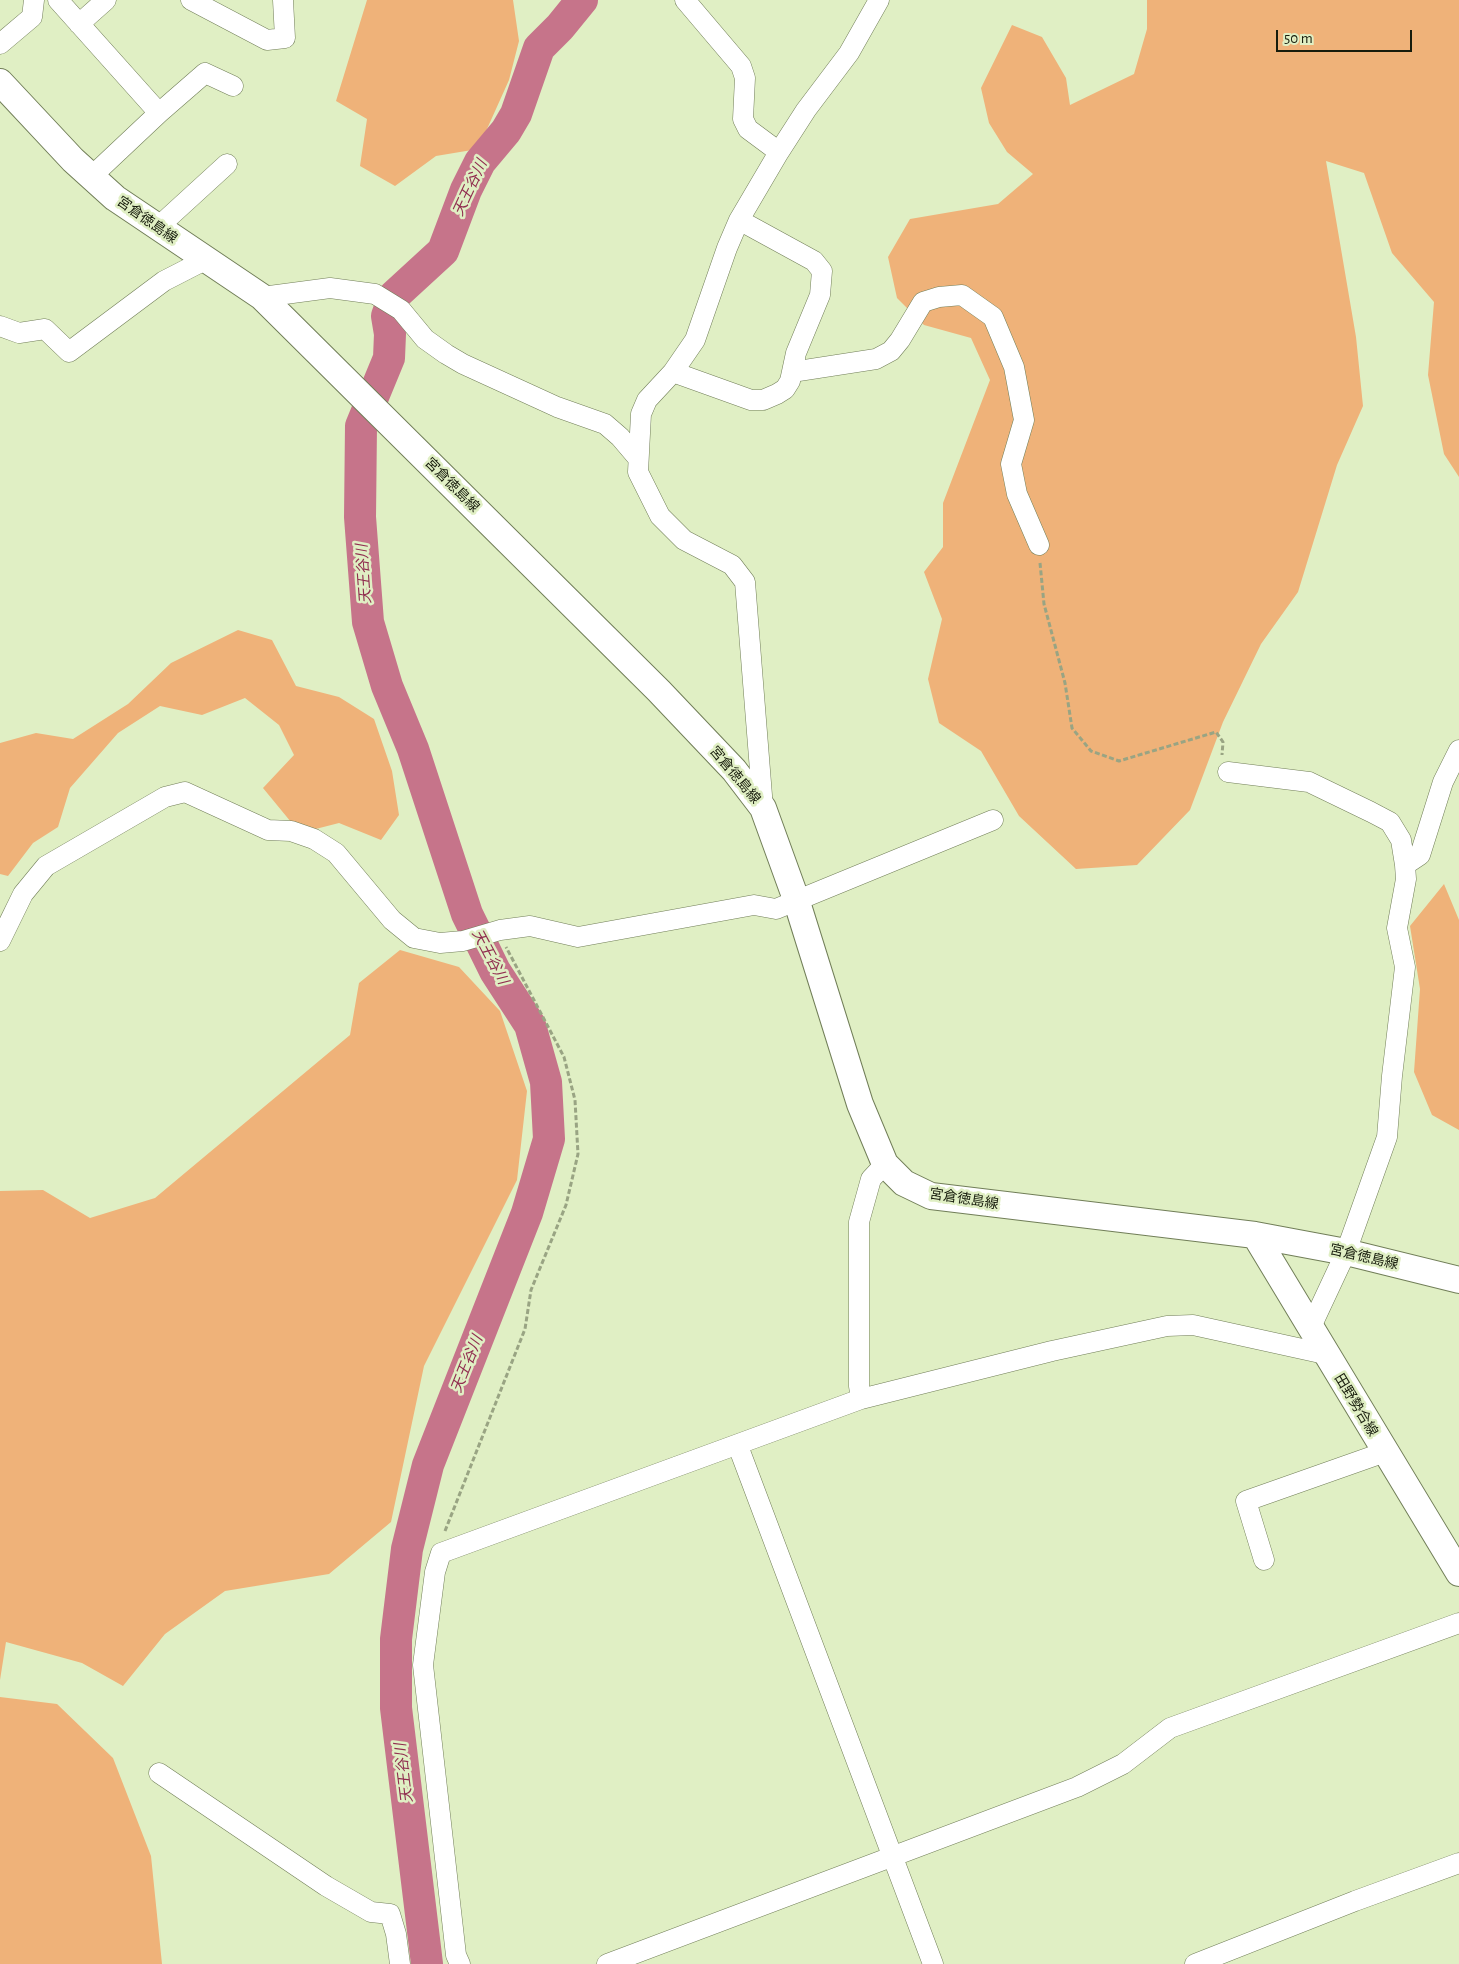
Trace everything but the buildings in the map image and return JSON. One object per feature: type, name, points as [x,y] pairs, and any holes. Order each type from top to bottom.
[{"type":"main road","name":"宮倉徳島線","points":[[0,82],[91,176],[115,198],[262,297],[659,691],[734,770],[762,808],[796,899],[860,1104],[884,1164],[904,1183],[931,1196],[1255,1235],[1346,1252],[1459,1280]]},
{"type":"main road","name":"田野勢合線","points":[[1255,1235],[1459,1574]]},
{"type":"street","points":[[0,44],[32,17],[34,0]]},
{"type":"street","points":[[58,0],[159,113]]},
{"type":"street","points":[[79,24],[106,0]]},
{"type":"street","points":[[191,0],[267,40],[285,38],[283,0]]},
{"type":"street","points":[[685,0],[740,66],[745,78],[743,119],[748,129],[779,152]]},
{"type":"street","points":[[762,808],[745,582],[732,565],[684,540],[660,516],[638,472],[641,414],[647,400],[673,372],[694,340],[727,248],[740,220],[779,152],[806,110],[849,53],[879,0]]},
{"type":"street","points":[[91,176],[205,73],[233,86]]},
{"type":"street","points":[[157,228],[227,164]]},
{"type":"street","points":[[673,372],[751,400],[763,400],[785,389],[792,372],[796,354],[820,294],[822,271],[814,261],[740,220]]},
{"type":"street","points":[[0,326],[19,333],[45,329],[69,352],[164,281],[205,260]]},
{"type":"street","points":[[262,297],[330,288],[375,294],[394,306],[425,339],[446,354],[463,364],[557,407],[605,424],[638,457]]},
{"type":"street","points":[[792,372],[876,358],[891,351],[900,340],[923,302],[938,297],[962,295],[994,317],[1014,367],[1024,420],[1011,464],[1017,494],[1039,545]]},
{"type":"street","points":[[1405,865],[1420,855],[1443,782],[1459,750]]},
{"type":"street","points":[[1228,772],[1309,782],[1390,822],[1401,840],[1405,865],[1404,888],[1397,928],[1405,967],[1387,1137],[1346,1252],[1310,1329]]},
{"type":"street","points":[[0,941],[23,894],[46,866],[165,797],[185,792],[268,830],[291,831],[314,839],[336,853],[392,920],[414,938],[440,943],[468,939],[495,931],[530,926],[578,938],[754,905],[776,909],[796,899],[993,820]]},
{"type":"street","points":[[861,1399],[859,1386],[859,1222],[871,1178],[884,1164]]},
{"type":"street","points":[[460,1964],[456,1955],[423,1665],[434,1572],[441,1553],[738,1446],[861,1399],[1052,1351],[1167,1326],[1193,1325],[1325,1354]]},
{"type":"street","points":[[738,1446],[933,1964]]},
{"type":"street","points":[[1264,1560],[1246,1501],[1385,1452]]},
{"type":"street","points":[[608,1964],[1077,1787],[1123,1764],[1170,1728],[1459,1623]]},
{"type":"street","points":[[158,1773],[326,1886],[371,1912],[390,1914],[396,1934],[400,1964]]},
{"type":"street","points":[[1195,1964],[1355,1901],[1459,1863]]},
{"type":"path","points":[[1039,545],[1044,604],[1065,683],[1072,728],[1091,751],[1119,761],[1216,732],[1223,742],[1221,762],[1228,772]]},
{"type":"path","points":[[441,1553],[442,1541],[449,1520],[526,1329],[531,1290],[566,1205],[578,1154],[575,1100],[564,1057],[508,951],[495,931]]},
{"type":"shaded area","points":[[367,0],[513,0],[519,41],[509,80],[478,149],[436,156],[395,186],[360,166],[367,119],[336,101]]},
{"type":"shaded area","points":[[1147,0],[1459,0],[1459,477],[1444,454],[1428,375],[1434,302],[1392,253],[1364,173],[1326,161],[1356,337],[1363,406],[1337,465],[1298,592],[1261,644],[1223,722],[1190,810],[1137,865],[1076,869],[1019,816],[981,751],[939,723],[928,679],[942,619],[924,572],[943,547],[943,503],[990,380],[971,338],[924,325],[897,298],[888,257],[910,219],[998,204],[1033,174],[1007,152],[989,123],[981,88],[1012,25],[1042,37],[1066,78],[1070,105],[1134,74],[1147,29]]},
{"type":"shaded area","points":[[238,630],[272,640],[296,686],[339,697],[374,719],[392,771],[399,815],[381,840],[339,823],[300,833],[263,788],[294,755],[279,725],[245,698],[202,715],[160,706],[118,733],[70,788],[58,827],[33,843],[8,876],[0,874],[0,743],[36,733],[73,739],[128,704],[171,663]]},
{"type":"shaded area","points":[[1444,884],[1459,920],[1459,1130],[1432,1115],[1414,1072],[1420,989],[1410,926]]},
{"type":"shaded area","points":[[400,950],[459,967],[500,1011],[527,1091],[517,1180],[424,1366],[391,1522],[329,1574],[225,1591],[165,1634],[123,1686],[82,1663],[6,1642],[0,1680],[0,1191],[43,1190],[90,1218],[155,1198],[350,1035],[359,983]]},
{"type":"shaded area","points":[[0,1697],[57,1704],[113,1758],[151,1856],[162,1964],[0,1964]]},
{"type":"waterway","name":"天王谷川","points":[[427,1964],[396,1708],[396,1639],[407,1549],[428,1465],[527,1213],[549,1139],[546,1082],[530,1025],[495,971],[467,914],[413,749],[387,686],[368,622],[360,517],[361,426],[389,358],[390,334],[387,316],[394,296],[443,251],[466,190],[480,162],[506,131],[516,114],[539,48],[560,27],[582,0]]}]
